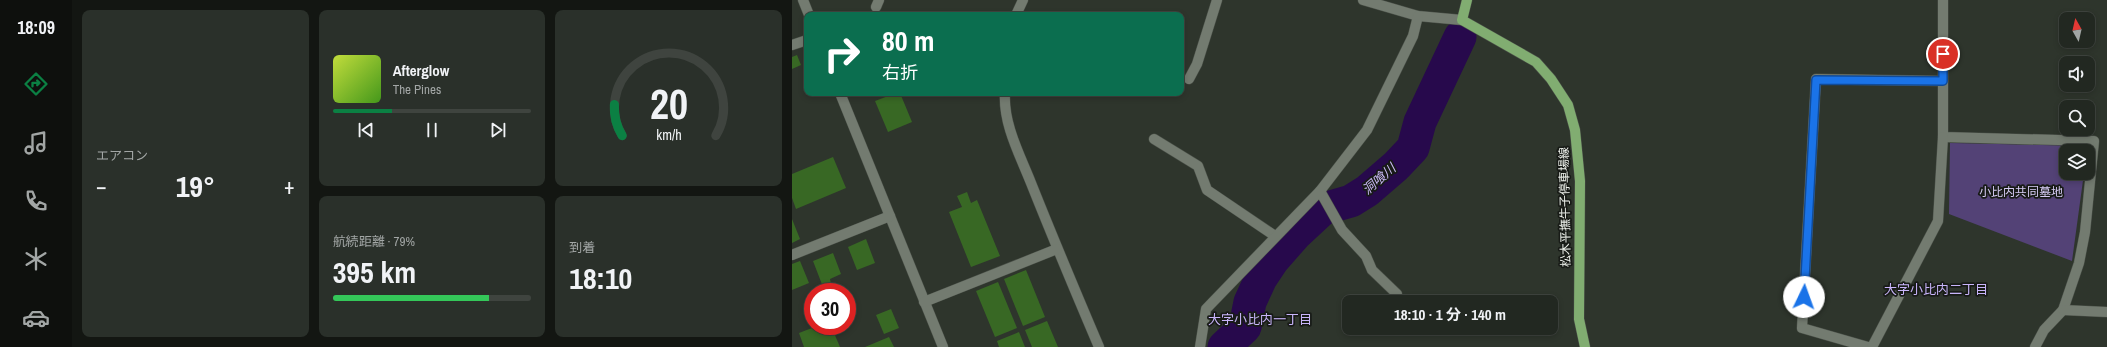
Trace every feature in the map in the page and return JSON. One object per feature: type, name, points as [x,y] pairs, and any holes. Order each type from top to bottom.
[{"type":"main road","points":[[1462,20],[1467,0]]},
{"type":"main road","name":"松木平撫牛子停車場線","points":[[1462,20],[1536,62],[1551,79],[1568,105],[1576,130],[1580,181],[1580,319],[1585,347]]},
{"type":"street","points":[[803,0],[808,12]]},
{"type":"street","points":[[1017,12],[1023,0]]},
{"type":"street","points":[[1189,79],[1197,64],[1216,0]]},
{"type":"street","points":[[1363,0],[1418,16],[1462,20]]},
{"type":"street","points":[[1872,347],[1938,221],[1943,137],[1943,0]]},
{"type":"street","points":[[1200,347],[1206,309],[1275,236],[1323,195],[1367,130],[1413,36],[1418,16]]},
{"type":"street","points":[[792,45],[804,41]]},
{"type":"street","points":[[1868,347],[1802,328],[1816,80],[1943,81]]},
{"type":"street","points":[[841,96],[943,347]]},
{"type":"street","points":[[1005,96],[1004,106],[1011,132],[1057,249],[1099,347]]},
{"type":"street","points":[[1943,137],[2094,141],[2085,232],[2079,263],[2063,310],[2044,330],[2035,347]]},
{"type":"street","points":[[1154,140],[1198,166],[1207,190],[1275,236]]},
{"type":"street","points":[[1323,195],[1342,230],[1366,256],[1372,270],[1397,294]]},
{"type":"street","points":[[792,255],[890,216]]},
{"type":"street","points":[[924,302],[1057,249]]},
{"type":"street","points":[[2063,310],[2107,312]]},
{"type":"green space","name":"小比内共同墓地","points":[[1950,143],[2059,145],[2059,180],[2083,180],[2072,261],[1949,214]]},
{"type":"building","points":[[797,55],[801,65],[792,69],[792,57]]},
{"type":"building","points":[[888,96],[901,96],[912,122],[888,132],[875,101]]},
{"type":"building","points":[[833,157],[846,188],[796,209],[792,198],[792,174]]},
{"type":"building","points":[[967,192],[971,203],[977,200],[1000,256],[971,267],[949,212],[962,207],[957,196]]},
{"type":"building","points":[[792,219],[800,239],[792,243]]},
{"type":"building","points":[[866,239],[875,263],[857,270],[848,247]]},
{"type":"building","points":[[833,253],[841,274],[830,279],[831,283],[821,283],[813,261]]},
{"type":"building","points":[[800,261],[809,283],[804,283],[804,285],[792,290],[792,264]]},
{"type":"building","points":[[1026,270],[1045,317],[1023,326],[1004,279]]},
{"type":"building","points":[[998,282],[1017,328],[995,337],[976,291]]},
{"type":"building","points":[[891,309],[899,328],[884,334],[876,315]]},
{"type":"building","points":[[1047,321],[1058,347],[1032,347],[1025,330]]},
{"type":"building","points":[[804,331],[804,335],[835,335],[840,347],[804,347],[799,333]]},
{"type":"building","points":[[1019,332],[1025,347],[999,347],[997,341]]},
{"type":"building","points":[[889,337],[894,347],[865,347]]},
{"type":"waterway","name":"洞喰川","points":[[1224,347],[1245,327],[1250,302],[1261,278],[1273,260],[1295,235],[1323,209],[1351,201],[1367,191],[1396,166],[1413,148],[1420,122],[1460,37]]},
{"type":"district","name":"大字小比内二丁目","points":[[1936,289]]},
{"type":"district","name":"大字小比内一丁目","points":[[1260,319]]},
{"type":"route","points":[[1804,297],[1816,80],[1943,81],[1943,54]]}]
